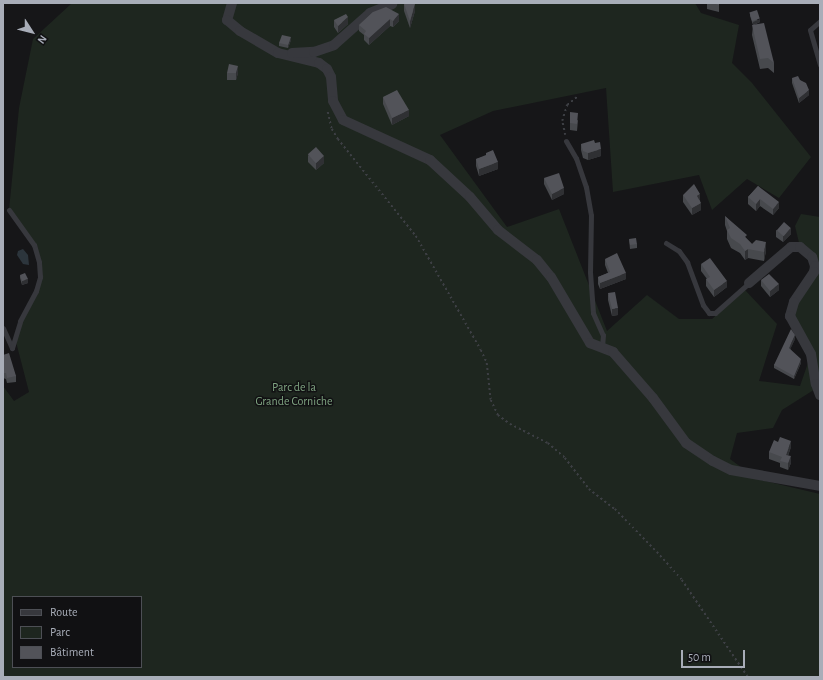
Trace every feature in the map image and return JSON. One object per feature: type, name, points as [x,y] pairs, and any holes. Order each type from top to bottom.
[{"type":"street","points":[[232,3],[226,16],[227,20],[240,31],[287,57],[323,65],[331,77],[331,95],[337,112],[345,122],[425,157],[448,175],[481,209],[494,227],[544,266],[590,343],[594,346],[602,346],[613,352],[653,398],[686,443],[698,452],[731,470],[820,486]]},
{"type":"street","points":[[287,57],[291,53],[314,52],[334,45],[370,13],[392,4]]},
{"type":"street","points":[[749,283],[791,247],[800,247],[812,257],[815,266],[814,272],[794,302],[790,316],[811,354],[816,384],[820,395]]},
{"type":"lane","points":[[820,21],[810,30],[820,65]]},
{"type":"lane","points":[[566,140],[576,158],[586,187],[591,215],[590,272],[593,313],[603,335],[602,346]]},
{"type":"lane","points":[[3,328],[12,348],[20,321],[36,291],[40,277],[39,262],[34,245],[9,210]]},
{"type":"lane","points":[[666,243],[679,251],[687,262],[703,305],[709,312],[715,313],[749,283]]},
{"type":"path","points":[[331,95],[328,115],[332,129],[420,243],[481,350],[487,363],[491,400],[498,415],[510,424],[554,448],[565,458],[589,489],[615,509],[657,552],[682,580],[748,677]]},
{"type":"path","points":[[566,140],[562,121],[567,105],[577,97]]},
{"type":"green space","name":"Parc de la Grande Corniche","points":[[72,3],[695,3],[701,13],[739,25],[732,63],[752,83],[811,157],[779,198],[747,179],[712,210],[699,175],[613,192],[606,88],[493,111],[440,135],[507,227],[559,209],[607,331],[647,295],[679,319],[712,319],[745,290],[777,324],[759,381],[800,386],[811,354],[790,316],[815,266],[800,247],[795,226],[801,214],[820,217],[820,386],[782,410],[773,428],[737,433],[730,459],[757,479],[820,494],[820,677],[3,677],[3,386],[14,401],[29,392],[15,338],[40,277],[34,245],[9,210],[19,108],[33,39]]},
{"type":"shaded area","points":[[23,249],[28,255],[29,265],[23,264],[17,255],[18,251]]},
{"type":"building","points":[[404,4],[415,4],[410,21]]},
{"type":"building","points":[[386,7],[399,14],[393,21],[390,19],[369,38],[364,34],[366,31],[359,25],[373,12]]},
{"type":"building","points":[[757,10],[760,19],[752,21],[749,12]]},
{"type":"building","points":[[346,14],[348,17],[338,26],[334,20]]},
{"type":"building","points":[[764,23],[774,63],[768,58],[760,59],[752,25]]},
{"type":"building","points":[[282,35],[291,37],[288,45],[279,43]]},
{"type":"building","points":[[229,64],[238,66],[236,73],[227,73]]},
{"type":"building","points":[[798,76],[800,80],[806,83],[809,90],[799,98],[792,78]]},
{"type":"building","points":[[397,90],[409,110],[392,118],[383,97]]},
{"type":"building","points":[[570,112],[578,113],[577,124],[570,123]]},
{"type":"building","points":[[594,140],[595,143],[600,142],[601,149],[588,153],[583,151],[581,144]]},
{"type":"building","points":[[316,147],[324,156],[316,163],[308,154]]},
{"type":"building","points":[[493,150],[498,162],[479,169],[476,159]]},
{"type":"building","points":[[559,173],[564,188],[552,194],[544,178]]},
{"type":"building","points":[[694,184],[700,194],[697,196],[701,203],[692,208],[683,195]]},
{"type":"building","points":[[758,186],[779,202],[773,209],[760,199],[756,204],[748,197]]},
{"type":"building","points":[[3,209],[4,209],[3,224]]},
{"type":"building","points":[[725,216],[747,235],[745,237],[752,244],[756,240],[766,242],[764,252],[748,249],[745,251],[740,244],[731,238],[727,230],[730,228]]},
{"type":"building","points":[[784,222],[791,228],[784,236],[777,230]]},
{"type":"building","points":[[636,238],[637,244],[630,245],[629,239]]},
{"type":"building","points":[[617,253],[626,273],[600,283],[598,277],[610,272],[605,259]]},
{"type":"building","points":[[710,258],[727,281],[714,290],[706,279],[710,277],[701,264]]},
{"type":"building","points":[[25,273],[28,279],[22,281],[20,275]]},
{"type":"building","points":[[769,274],[779,284],[770,291],[761,280]]},
{"type":"building","points":[[615,292],[618,308],[612,309],[608,293]]},
{"type":"building","points":[[791,329],[795,335],[789,348],[801,359],[794,376],[774,365]]},
{"type":"building","points":[[9,353],[16,376],[7,378],[6,373],[3,373],[3,355]]},
{"type":"building","points":[[780,437],[791,441],[786,455],[791,456],[788,463],[780,461],[782,457],[769,452],[774,440],[778,442]]}]
